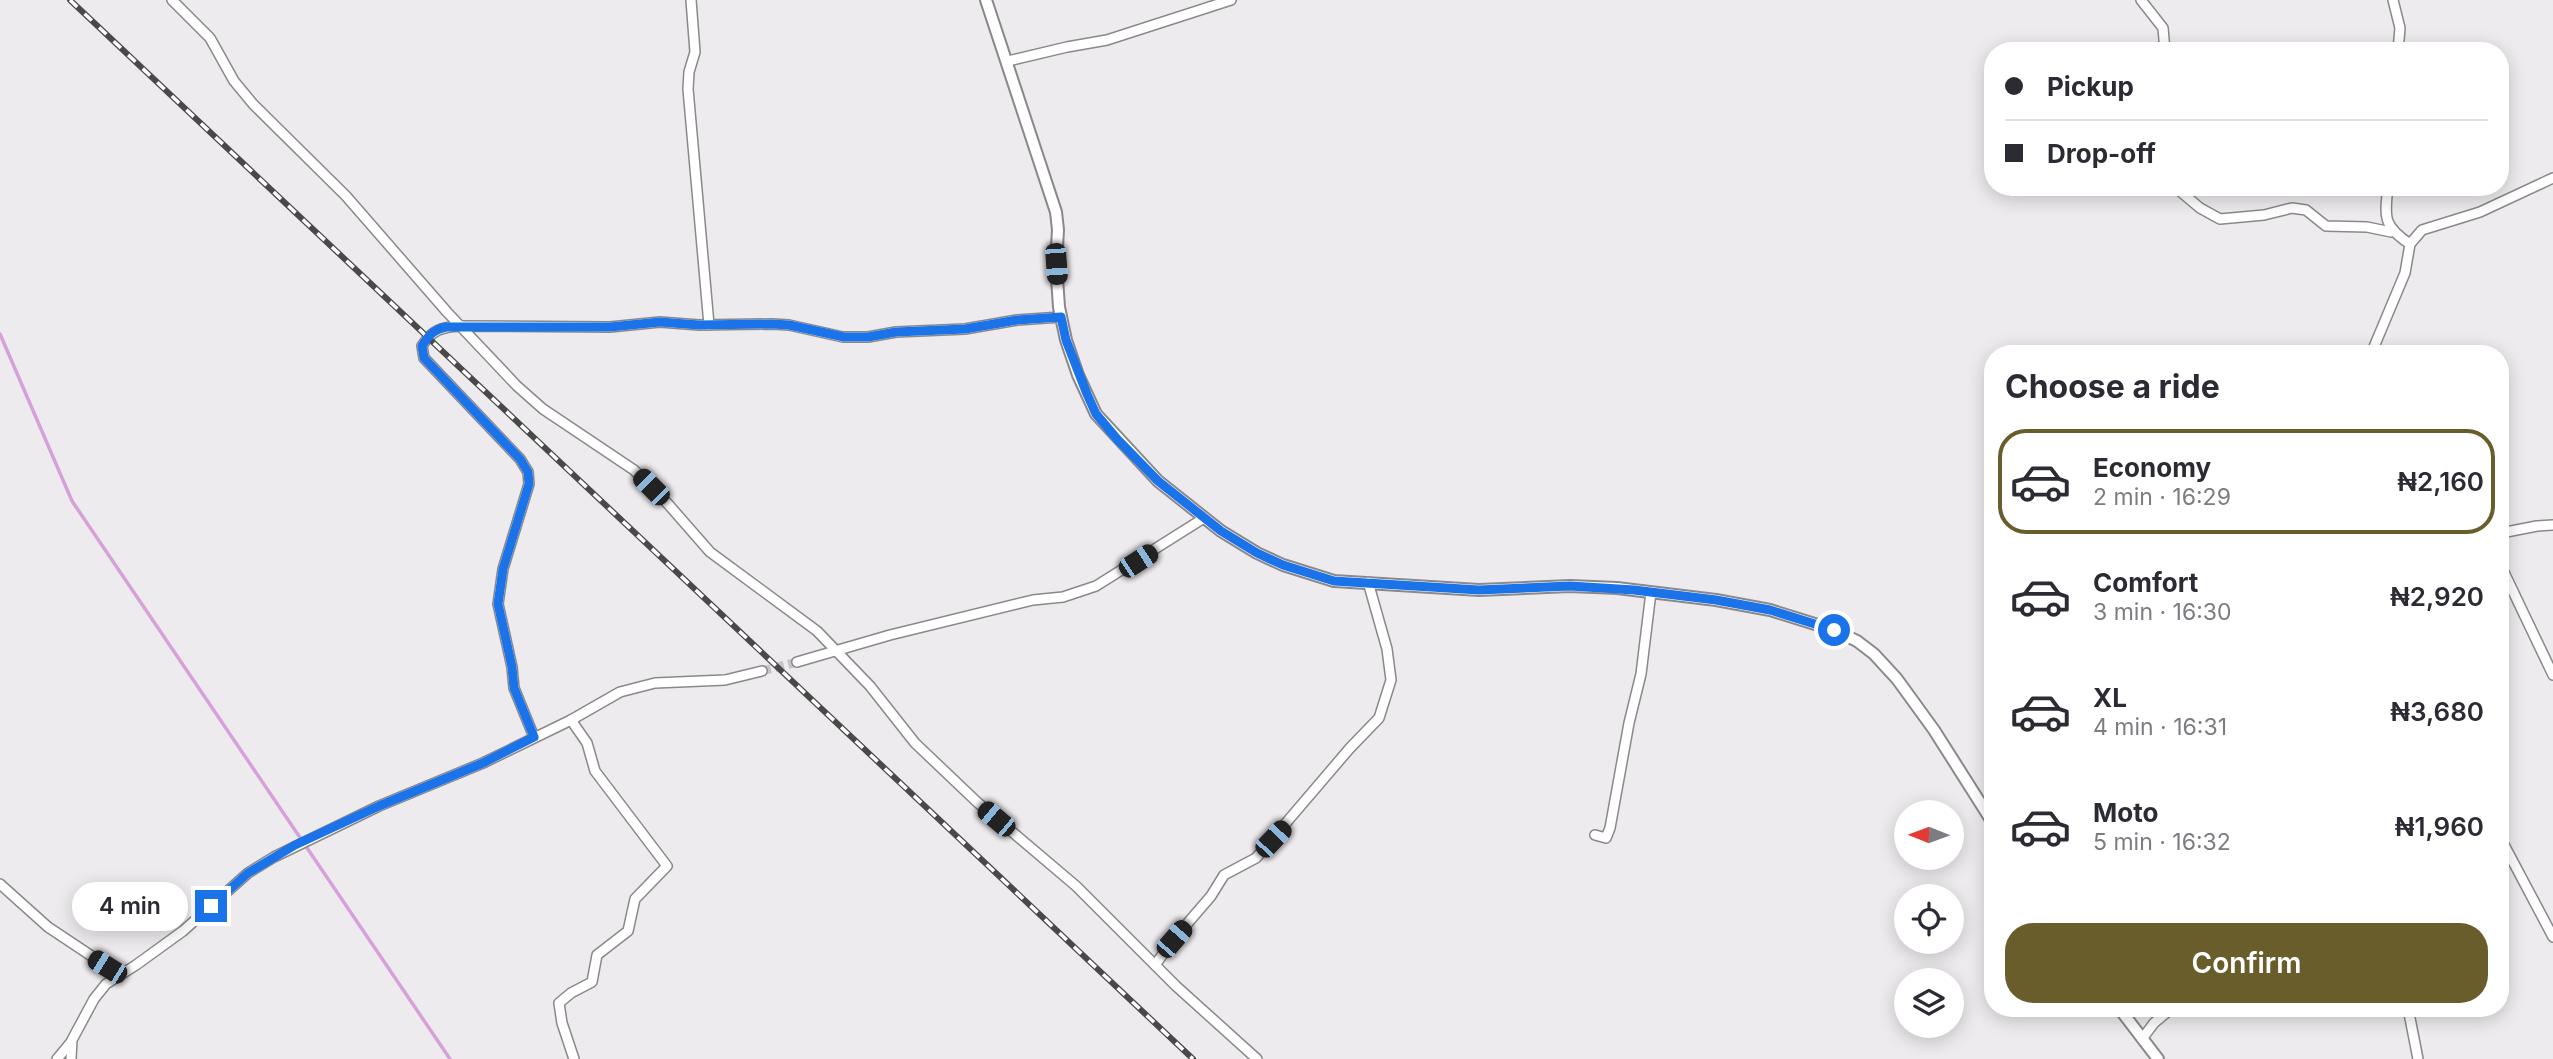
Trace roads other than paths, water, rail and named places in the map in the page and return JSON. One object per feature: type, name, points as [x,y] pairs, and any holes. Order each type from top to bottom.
[{"type":"street","points":[[172,0],[210,38],[234,81],[253,104],[346,195],[517,386],[543,409],[634,470],[710,552],[817,631],[838,650],[915,743],[976,802],[1076,886],[1256,1059]]},
{"type":"street","points":[[691,0],[695,52],[688,89],[709,325]]},
{"type":"street","points":[[986,0],[1056,212],[1056,264],[1061,317],[1074,363],[1096,414],[1158,481],[1204,518],[1257,553],[1283,565],[1334,581],[1479,590],[1570,586],[1651,592],[1770,610],[1834,630],[1857,641],[1874,654],[1910,696],[1984,809]]},
{"type":"street","points":[[1008,61],[1107,40],[1231,0]]},
{"type":"street","points":[[2141,0],[2164,28],[2165,42]]},
{"type":"street","points":[[2393,0],[2400,28],[2399,42]]},
{"type":"street","points":[[2375,345],[2405,273],[2410,244],[2422,230],[2480,212],[2553,178]]},
{"type":"street","points":[[2186,196],[2200,208],[2221,219],[2264,215],[2292,208],[2306,210],[2326,226],[2367,227],[2391,232],[2410,244]]},
{"type":"street","points":[[2388,196],[2387,220],[2391,232]]},
{"type":"street","points":[[534,737],[514,688],[498,604],[503,569],[529,484],[528,472],[520,459],[428,363],[421,350],[436,329],[461,326],[610,327],[660,322],[789,325],[844,337],[868,337],[1061,317]]},
{"type":"street","points":[[797,662],[890,635],[1033,600],[1063,597],[1096,586],[1204,518]]},
{"type":"street","points":[[2509,531],[2553,525]]},
{"type":"street","points":[[1156,965],[1174,939],[1211,897],[1224,875],[1256,858],[1379,718],[1391,680],[1387,649],[1368,582]]},
{"type":"street","points":[[2509,583],[2553,675]]},
{"type":"street","points":[[1595,835],[1606,838],[1610,828],[1629,723],[1642,674],[1651,592]]},
{"type":"street","points":[[57,1059],[72,1040],[94,999],[106,984],[183,931],[262,863],[307,839],[483,763],[571,720],[620,692],[655,683],[725,680],[762,671]]},
{"type":"street","points":[[571,720],[587,743],[595,771],[667,866],[635,899],[628,931],[597,955],[592,982],[559,1003],[562,1023],[574,1059]]},
{"type":"street","points":[[2509,854],[2553,937]]},
{"type":"street","points":[[0,884],[48,927],[120,975]]},
{"type":"street","points":[[2126,1017],[2158,1059]]},
{"type":"street","points":[[2142,1039],[2161,1017]]},
{"type":"street","points":[[2410,1017],[2418,1059]]},
{"type":"street","points":[[71,1059],[72,1040]]},
{"type":"waterway","points":[[0,334],[72,501],[450,1059]]},
{"type":"tunnel","points":[[762,671],[797,662]]},
{"type":"railway","points":[[70,0],[1193,1059]]}]
